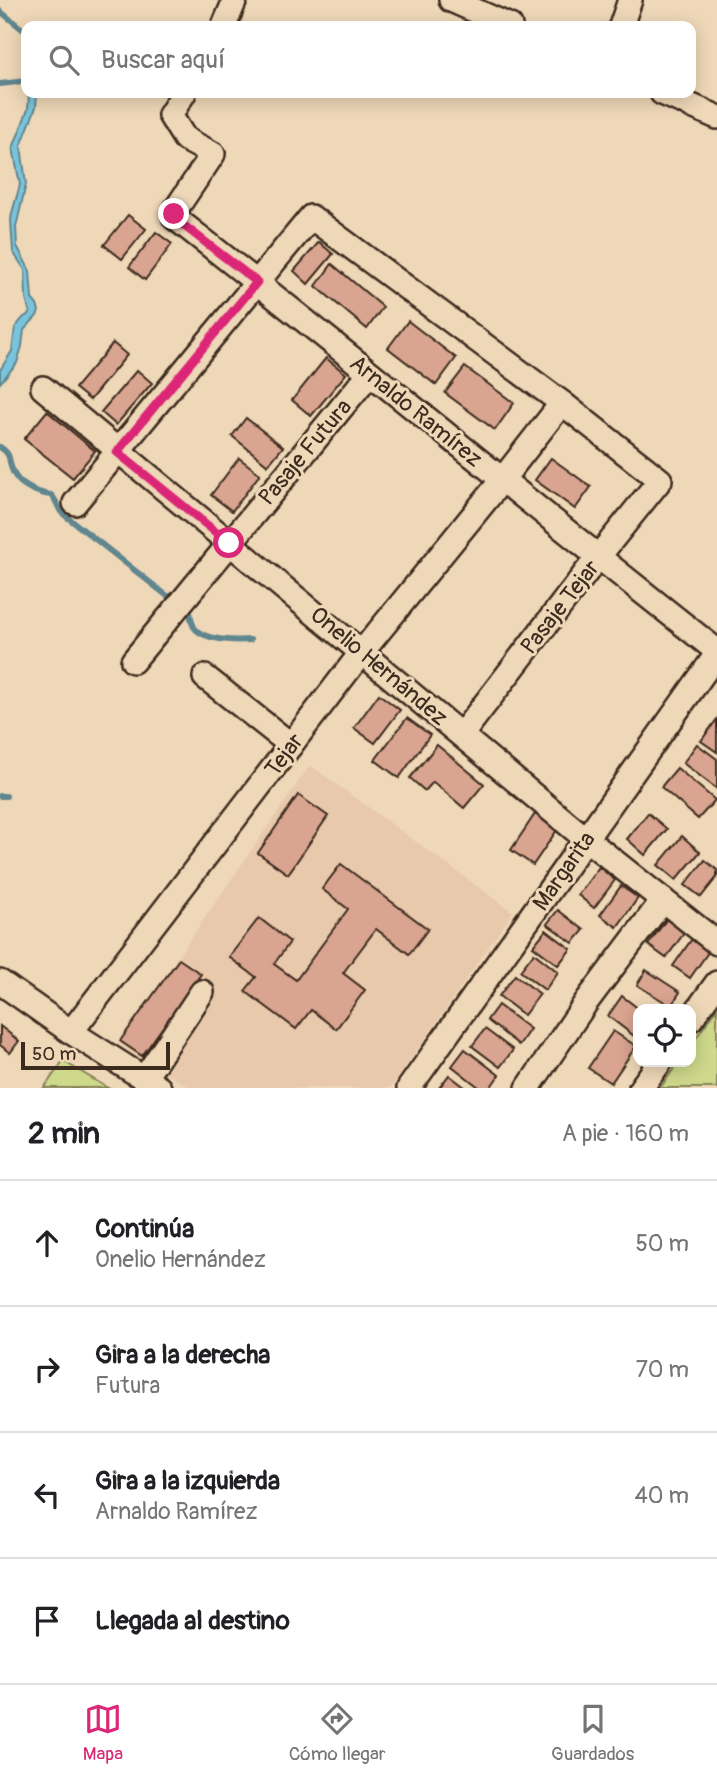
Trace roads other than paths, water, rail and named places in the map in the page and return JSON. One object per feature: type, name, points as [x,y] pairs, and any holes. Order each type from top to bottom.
[{"type":"street","points":[[226,21],[235,0]]},
{"type":"street","points":[[451,0],[499,21]]},
{"type":"street","points":[[623,21],[630,0]]},
{"type":"street","name":"Arnaldo Ramírez","points":[[181,98],[170,115],[185,139],[213,154],[176,209],[174,218],[717,652]]},
{"type":"street","points":[[673,98],[717,117]]},
{"type":"street","points":[[75,503],[311,217],[562,403]]},
{"type":"street","name":"Pasaje Futura","points":[[133,661],[370,373]]},
{"type":"street","name":"Onelio Hernández","points":[[43,388],[586,839],[717,943]]},
{"type":"street","name":"Pasaje Tejar","points":[[462,734],[660,480],[562,403]]},
{"type":"street","name":"Tejar","points":[[71,1032],[362,652],[562,403]]},
{"type":"street","name":"Margarita","points":[[409,1088],[717,652]]},
{"type":"street","points":[[205,677],[291,745]]},
{"type":"street","points":[[528,1088],[587,1001],[663,901]]},
{"type":"street","points":[[0,982],[71,1032],[152,1083],[202,992]]},
{"type":"street","points":[[696,1012],[717,983]]},
{"type":"street","points":[[641,1088],[656,1067]]},
{"type":"water","points":[[29,98],[37,98],[36,107],[21,146],[26,184],[16,227],[17,246],[30,271],[32,299],[39,311],[24,330],[17,363],[0,383],[0,370],[12,351],[15,328],[30,313],[26,299],[25,270],[13,252],[11,220],[20,185],[13,148],[28,109]]},
{"type":"waterway","points":[[0,11],[21,28]]},
{"type":"waterway","points":[[0,84],[21,82]]},
{"type":"waterway","points":[[0,447],[8,455],[13,472],[24,485],[34,491],[51,495],[62,513],[166,595],[177,600]]},
{"type":"waterway","points":[[186,605],[198,632],[220,639],[250,640]]},
{"type":"waterway","points":[[0,796],[6,796]]}]
